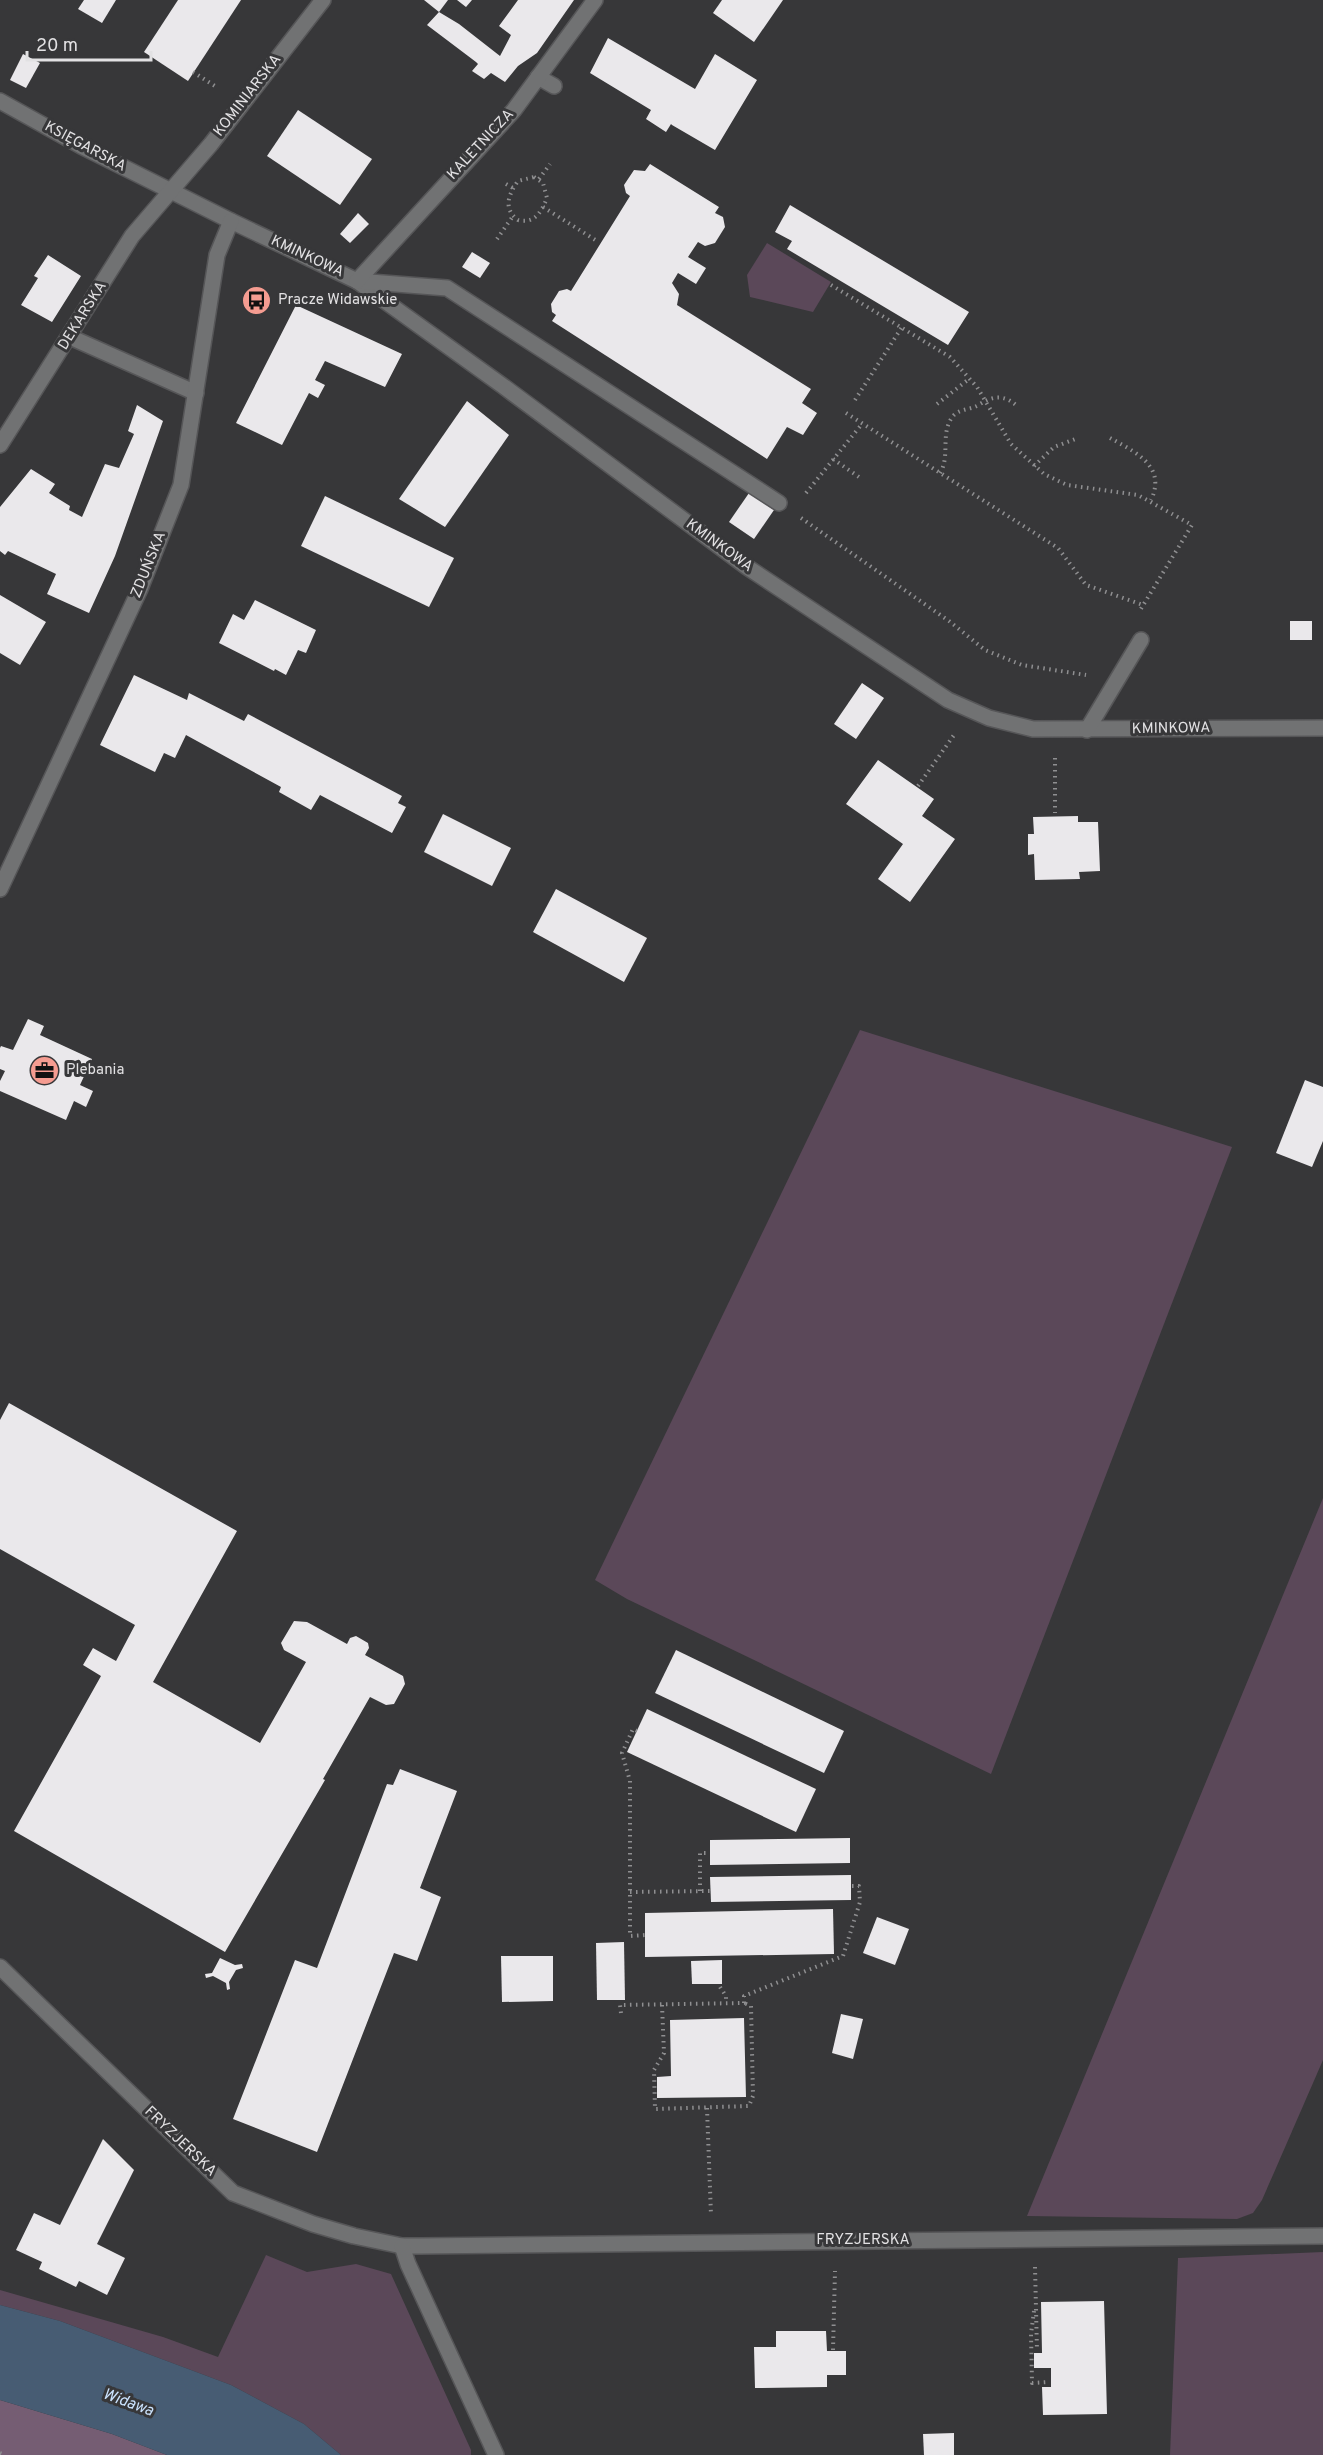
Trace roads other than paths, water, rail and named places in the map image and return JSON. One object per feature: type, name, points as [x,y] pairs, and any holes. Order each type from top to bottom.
[{"type":"street","name":"KOMINIARSKA","points":[[170,191],[211,144],[323,0]]},
{"type":"street","name":"KALETNICZA","points":[[357,280],[514,110],[595,0]]},
{"type":"street","points":[[538,77],[554,86]]},
{"type":"street","name":"KSIĘGARSKA","points":[[0,101],[81,146],[170,191]]},
{"type":"street","name":"KMINKOWA","points":[[170,191],[357,280],[747,567],[948,700],[1012,724],[1033,729],[1323,728]]},
{"type":"street","name":"DEKARSKA","points":[[0,445],[132,236],[170,191]]},
{"type":"street","name":"ZDUŃSKA","points":[[0,889],[140,589],[181,485],[217,255],[231,221]]},
{"type":"street","points":[[357,280],[447,288],[785,507]]},
{"type":"street","points":[[70,337],[195,393]]},
{"type":"street","points":[[1087,730],[1141,640]]},
{"type":"street","name":"FRYZJERSKA","points":[[0,1967],[233,2193],[314,2224],[354,2236],[402,2246],[1323,2236]]},
{"type":"street","points":[[402,2246],[408,2264],[496,2455]]},
{"type":"water","name":"Widawa","points":[[0,2305],[60,2321],[231,2385],[304,2424],[341,2455],[167,2455],[112,2434],[0,2400]]},
{"type":"place","name":"Pracze Widawskie","points":[[257,300]]},
{"type":"place","name":"Plebania","points":[[45,1070]]}]
